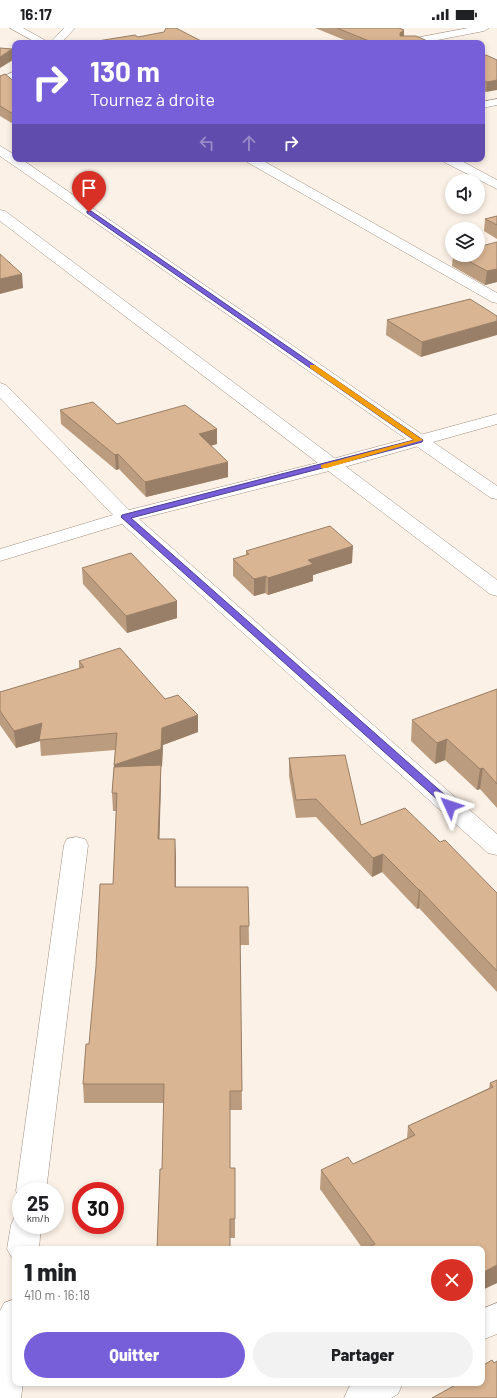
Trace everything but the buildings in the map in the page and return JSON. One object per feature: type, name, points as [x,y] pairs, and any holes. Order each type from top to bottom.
[{"type":"main road","points":[[15,28],[39,40]]},
{"type":"main road","points":[[58,40],[70,28]]},
{"type":"main road","points":[[421,40],[484,28]]},
{"type":"main road","points":[[0,83],[12,76]]},
{"type":"main road","points":[[485,104],[497,102]]},
{"type":"main road","points":[[0,150],[12,158]]},
{"type":"main road","points":[[17,162],[497,494]]},
{"type":"main road","points":[[256,162],[497,298]]},
{"type":"main road","points":[[454,162],[497,185]]},
{"type":"main road","points":[[0,214],[497,590]]},
{"type":"main road","points":[[0,388],[125,517],[497,847]]},
{"type":"main road","points":[[0,555],[125,517],[331,465],[497,419]]},
{"type":"main road","points":[[32,1182],[76,845]]},
{"type":"main road","points":[[23,1246],[25,1234]]},
{"type":"main road","points":[[485,1324],[497,1317]]},
{"type":"main road","points":[[4,1398],[12,1336]]},
{"type":"main road","points":[[361,1398],[381,1386]]},
{"type":"slow traffic","points":[[313,367],[419,440],[324,466]]},
{"type":"route","points":[[89,212],[419,440],[331,465],[125,517],[450,806]]}]
